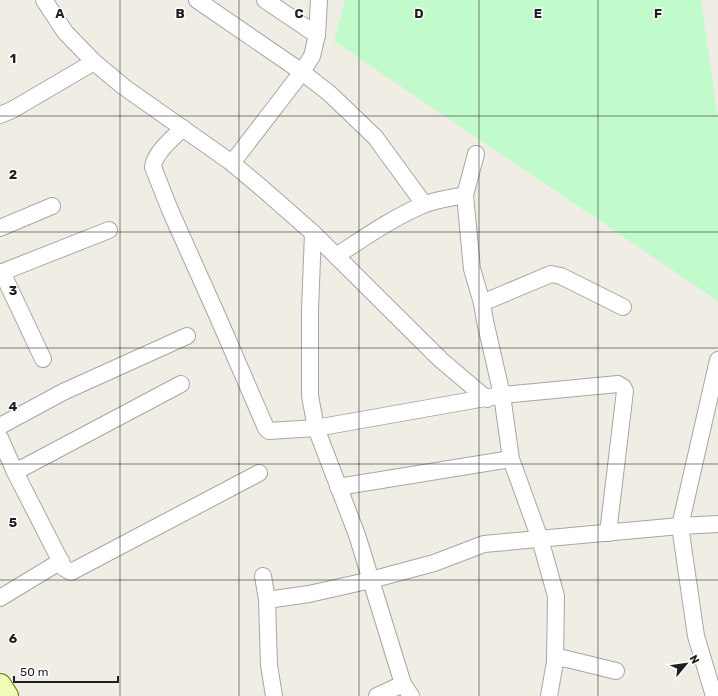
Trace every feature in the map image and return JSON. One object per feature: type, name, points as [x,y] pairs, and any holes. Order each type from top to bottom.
[{"type":"main road","points":[[0,685],[7,696]]},
{"type":"street","points":[[44,0],[65,32],[94,62],[124,87],[232,163],[313,233],[441,360],[495,397]]},
{"type":"street","points":[[197,0],[302,72],[329,93],[375,137],[424,204]]},
{"type":"street","points":[[265,0],[317,35]]},
{"type":"street","points":[[232,163],[302,72],[312,56],[317,35],[319,0]]},
{"type":"street","points":[[0,115],[12,110],[94,62]]},
{"type":"street","points":[[183,128],[159,153],[154,161],[153,167],[170,210],[266,428],[269,431],[316,428],[495,397],[612,383],[618,384],[623,387],[625,391],[608,533]]},
{"type":"street","points":[[476,154],[465,195],[472,268],[482,303],[495,397],[511,459],[540,539],[556,596],[555,657],[549,696]]},
{"type":"street","points":[[336,256],[424,204],[465,195]]},
{"type":"street","points":[[0,228],[52,206]]},
{"type":"street","points":[[43,359],[1,273],[109,230]]},
{"type":"street","points":[[313,233],[310,310],[310,396],[316,428],[357,535],[407,690],[377,696]]},
{"type":"street","points":[[482,303],[551,274],[561,276],[623,308]]},
{"type":"street","points":[[0,426],[63,392],[187,336]]},
{"type":"street","points":[[714,696],[696,636],[680,526],[718,360]]},
{"type":"street","points":[[15,472],[181,384]]},
{"type":"street","points":[[0,438],[15,472],[64,568],[68,571],[74,571],[259,473]]},
{"type":"street","points":[[338,486],[511,459]]},
{"type":"street","points":[[267,600],[309,594],[371,580],[434,563],[484,544],[680,526],[718,524]]},
{"type":"street","points":[[0,598],[61,561]]},
{"type":"street","points":[[263,576],[267,600],[268,649],[274,696]]},
{"type":"street","points":[[555,657],[616,671]]},
{"type":"green space","points":[[345,0],[701,0],[718,119],[718,301],[334,41]]}]
